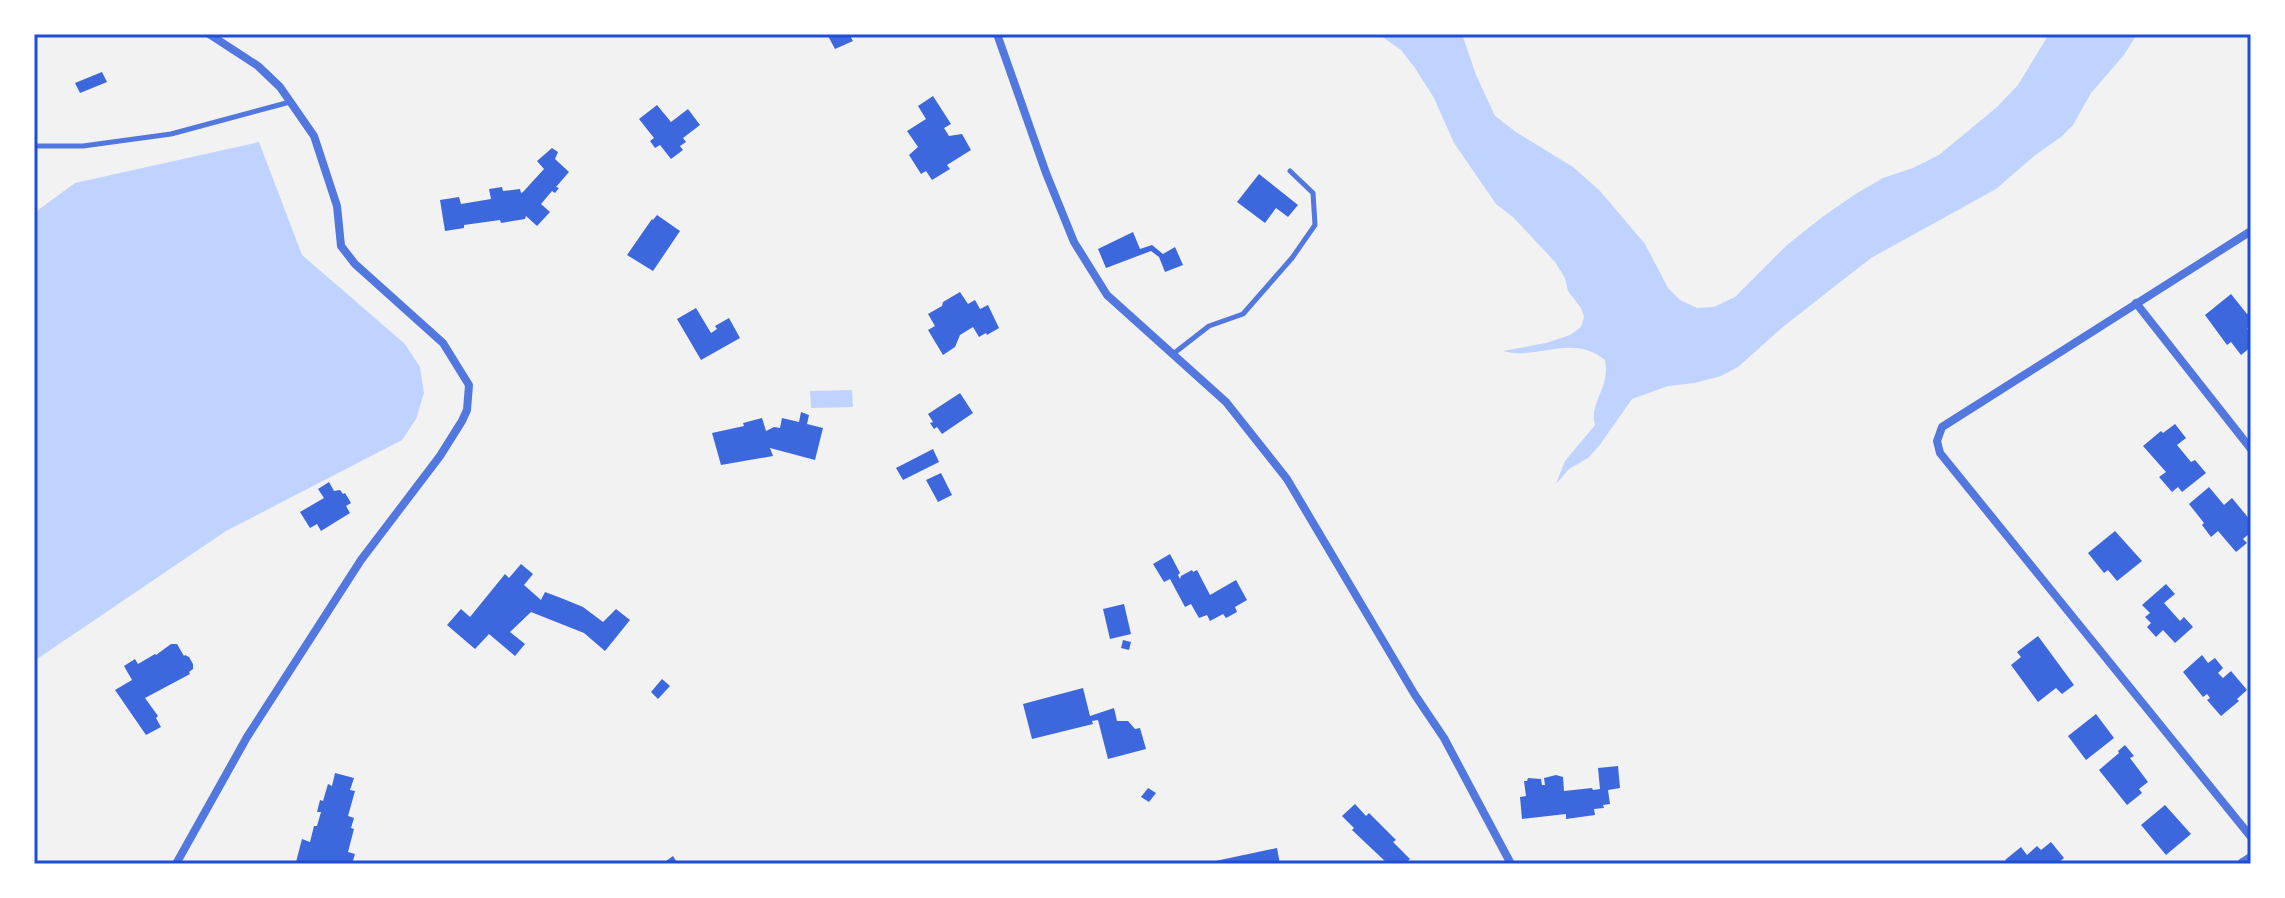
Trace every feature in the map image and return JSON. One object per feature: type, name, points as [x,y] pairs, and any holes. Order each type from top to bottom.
[{"type":"street","points":[[176,864],[247,737],[361,560],[440,456],[467,410],[469,385],[443,343],[355,264],[341,246],[337,206],[314,136],[280,87],[258,66],[209,34]]},
{"type":"street","points":[[997,34],[1074,242],[1107,295],[1226,402],[1287,479],[1415,695],[1444,738],[1511,864]]},
{"type":"street","points":[[2251,231],[1942,427],[1937,441],[1940,453],[2251,837]]},
{"type":"street","points":[[2136,303],[2251,449]]},
{"type":"street","points":[[2243,864],[2251,859]]},
{"type":"lane","points":[[34,146],[83,146],[171,134],[290,102]]},
{"type":"lane","points":[[1172,354],[1209,326],[1243,314],[1292,258],[1315,225],[1313,193],[1290,171]]},
{"type":"water","points":[[1378,34],[1462,34],[1495,116],[1573,167],[1600,191],[1645,244],[1668,288],[1680,300],[1697,308],[1714,307],[1735,297],[1787,245],[1854,195],[1883,178],[1939,155],[1997,107],[2018,85],[2049,34],[2137,34],[2124,55],[2091,93],[2073,125],[1996,189],[1871,258],[1784,326],[1738,367],[1721,376],[1668,386],[1632,399],[1599,446],[1588,458],[1569,469],[1556,484],[1565,461],[1595,425],[1594,410],[1605,379],[1605,360],[1580,349],[1529,353],[1503,351],[1570,335],[1581,327],[1584,317],[1581,308],[1568,291],[1565,278],[1555,262],[1514,218],[1496,204],[1454,143],[1434,98],[1415,68],[1401,50]]},
{"type":"water","points":[[259,142],[302,255],[405,344],[420,367],[424,393],[416,419],[402,440],[226,531],[34,661],[34,213],[75,183]]},
{"type":"water","points":[[852,390],[853,407],[811,408],[810,391]]},
{"type":"building","points":[[827,34],[849,34],[853,41],[835,49]]},
{"type":"building","points":[[102,72],[107,82],[80,93],[75,83]]},
{"type":"building","points":[[933,96],[951,124],[944,128],[949,136],[962,134],[971,150],[947,165],[950,169],[932,180],[926,171],[921,174],[909,155],[918,147],[907,131],[926,119],[918,106]]},
{"type":"building","points":[[657,105],[671,122],[688,109],[700,125],[683,138],[686,142],[680,146],[683,150],[671,159],[660,145],[655,148],[650,141],[654,138],[639,119]]},
{"type":"building","points":[[552,148],[558,152],[555,159],[569,172],[556,187],[559,188],[555,193],[552,191],[541,204],[550,212],[537,226],[526,216],[525,219],[464,225],[464,228],[445,231],[440,200],[459,197],[461,204],[491,199],[489,189],[502,187],[503,191],[520,189],[521,193],[544,169],[537,161]]},
{"type":"building","points":[[1259,174],[1298,205],[1288,217],[1276,208],[1265,223],[1237,202]]},
{"type":"building","points":[[657,215],[680,231],[653,271],[627,255]]},
{"type":"building","points":[[1133,232],[1140,249],[1152,245],[1163,254],[1175,247],[1183,265],[1165,272],[1159,257],[1151,251],[1106,268],[1098,249]]},
{"type":"building","points":[[960,292],[968,304],[975,300],[980,309],[988,305],[999,328],[979,337],[973,327],[960,335],[955,347],[943,355],[928,330],[935,326],[928,314]]},
{"type":"building","points":[[2231,294],[2247,314],[2251,311],[2251,325],[2247,329],[2251,333],[2251,347],[2241,355],[2231,342],[2227,345],[2205,315]]},
{"type":"building","points":[[696,308],[711,333],[717,329],[715,326],[729,318],[740,338],[701,360],[677,319]]},
{"type":"building","points":[[960,393],[973,413],[942,434],[937,427],[934,429],[928,414]]},
{"type":"building","points":[[801,412],[809,415],[807,424],[823,428],[815,460],[770,448],[773,456],[721,465],[712,433],[744,426],[743,423],[762,418],[766,431],[780,428],[782,418],[799,422]]},
{"type":"building","points":[[2175,424],[2186,438],[2177,445],[2191,462],[2195,460],[2206,473],[2182,492],[2178,487],[2172,492],[2159,477],[2166,472],[2143,446]]},
{"type":"building","points":[[933,449],[939,462],[903,480],[896,468]]},
{"type":"building","points":[[941,473],[952,495],[938,502],[926,480]]},
{"type":"building","points":[[329,482],[334,491],[345,493],[351,503],[346,506],[350,513],[321,531],[317,524],[310,528],[300,512],[324,498],[318,489]]},
{"type":"building","points":[[2209,487],[2224,505],[2232,498],[2251,521],[2251,532],[2243,539],[2247,543],[2236,552],[2218,531],[2211,537],[2189,504]]},
{"type":"building","points":[[2115,531],[2142,561],[2117,581],[2108,570],[2104,573],[2088,553]]},
{"type":"building","points":[[1170,554],[1180,579],[1197,570],[1210,595],[1236,580],[1247,600],[1235,607],[1237,612],[1226,618],[1223,614],[1210,621],[1207,615],[1199,618],[1191,604],[1185,607],[1170,579],[1164,582],[1153,564]]},
{"type":"building","points":[[521,564],[533,574],[524,585],[541,600],[545,592],[583,607],[603,622],[616,609],[630,620],[605,651],[584,633],[531,612],[510,632],[525,644],[515,656],[489,634],[475,649],[447,625],[461,609],[470,617],[505,574],[509,578]]},
{"type":"building","points":[[2166,584],[2175,594],[2164,603],[2180,621],[2184,617],[2193,627],[2175,643],[2163,630],[2156,637],[2147,627],[2151,623],[2145,617],[2150,613],[2142,605]]},
{"type":"building","points":[[1124,604],[1131,634],[1110,639],[1103,609]]},
{"type":"building","points":[[2038,636],[2074,685],[2062,694],[2056,688],[2038,702],[2011,665],[2021,657],[2017,652]]},
{"type":"building","points":[[1123,640],[1131,642],[1129,650],[1121,648]]},
{"type":"building","points":[[171,644],[177,644],[184,656],[189,657],[193,669],[190,674],[145,698],[158,716],[156,718],[161,727],[146,735],[115,690],[132,680],[124,666],[135,659],[138,664]]},
{"type":"building","points":[[2202,655],[2208,663],[2215,658],[2223,668],[2218,673],[2223,678],[2231,671],[2247,690],[2221,716],[2207,700],[2210,698],[2207,694],[2203,697],[2183,672]]},
{"type":"building","points":[[662,679],[670,686],[658,699],[651,692]]},
{"type":"building","points":[[1083,688],[1090,716],[1114,708],[1117,721],[1128,721],[1135,729],[1140,728],[1146,749],[1108,759],[1098,720],[1092,721],[1093,724],[1032,739],[1023,704]]},
{"type":"building","points":[[2096,714],[2114,738],[2086,760],[2068,736]]},
{"type":"building","points":[[2125,745],[2134,756],[2130,758],[2148,782],[2139,789],[2142,793],[2127,805],[2099,770]]},
{"type":"building","points":[[1618,766],[1620,788],[1608,790],[1610,804],[1594,809],[1595,815],[1566,819],[1566,814],[1522,819],[1520,797],[1526,796],[1524,781],[1528,778],[1541,779],[1542,785],[1545,785],[1544,778],[1556,775],[1563,777],[1564,791],[1593,790],[1600,789],[1598,768]]},
{"type":"building","points":[[335,773],[354,778],[350,790],[355,791],[348,816],[354,818],[348,852],[355,854],[352,864],[296,862],[302,839],[310,842],[321,812],[317,812],[320,800],[323,801],[328,784],[332,786]]},
{"type":"building","points":[[1148,788],[1156,793],[1149,802],[1141,797]]},
{"type":"building","points":[[1355,804],[1366,816],[1369,813],[1396,840],[1393,842],[1410,859],[1405,864],[1388,864],[1352,830],[1354,828],[1342,816]]},
{"type":"building","points":[[2165,805],[2191,834],[2166,855],[2141,825]]},
{"type":"building","points":[[2051,842],[2064,858],[2057,864],[2009,864],[2005,860],[2021,847],[2027,855],[2037,846],[2041,850]]},
{"type":"building","points":[[1277,848],[1280,864],[1206,864],[1206,863]]},
{"type":"building","points":[[673,856],[678,864],[662,864]]}]
